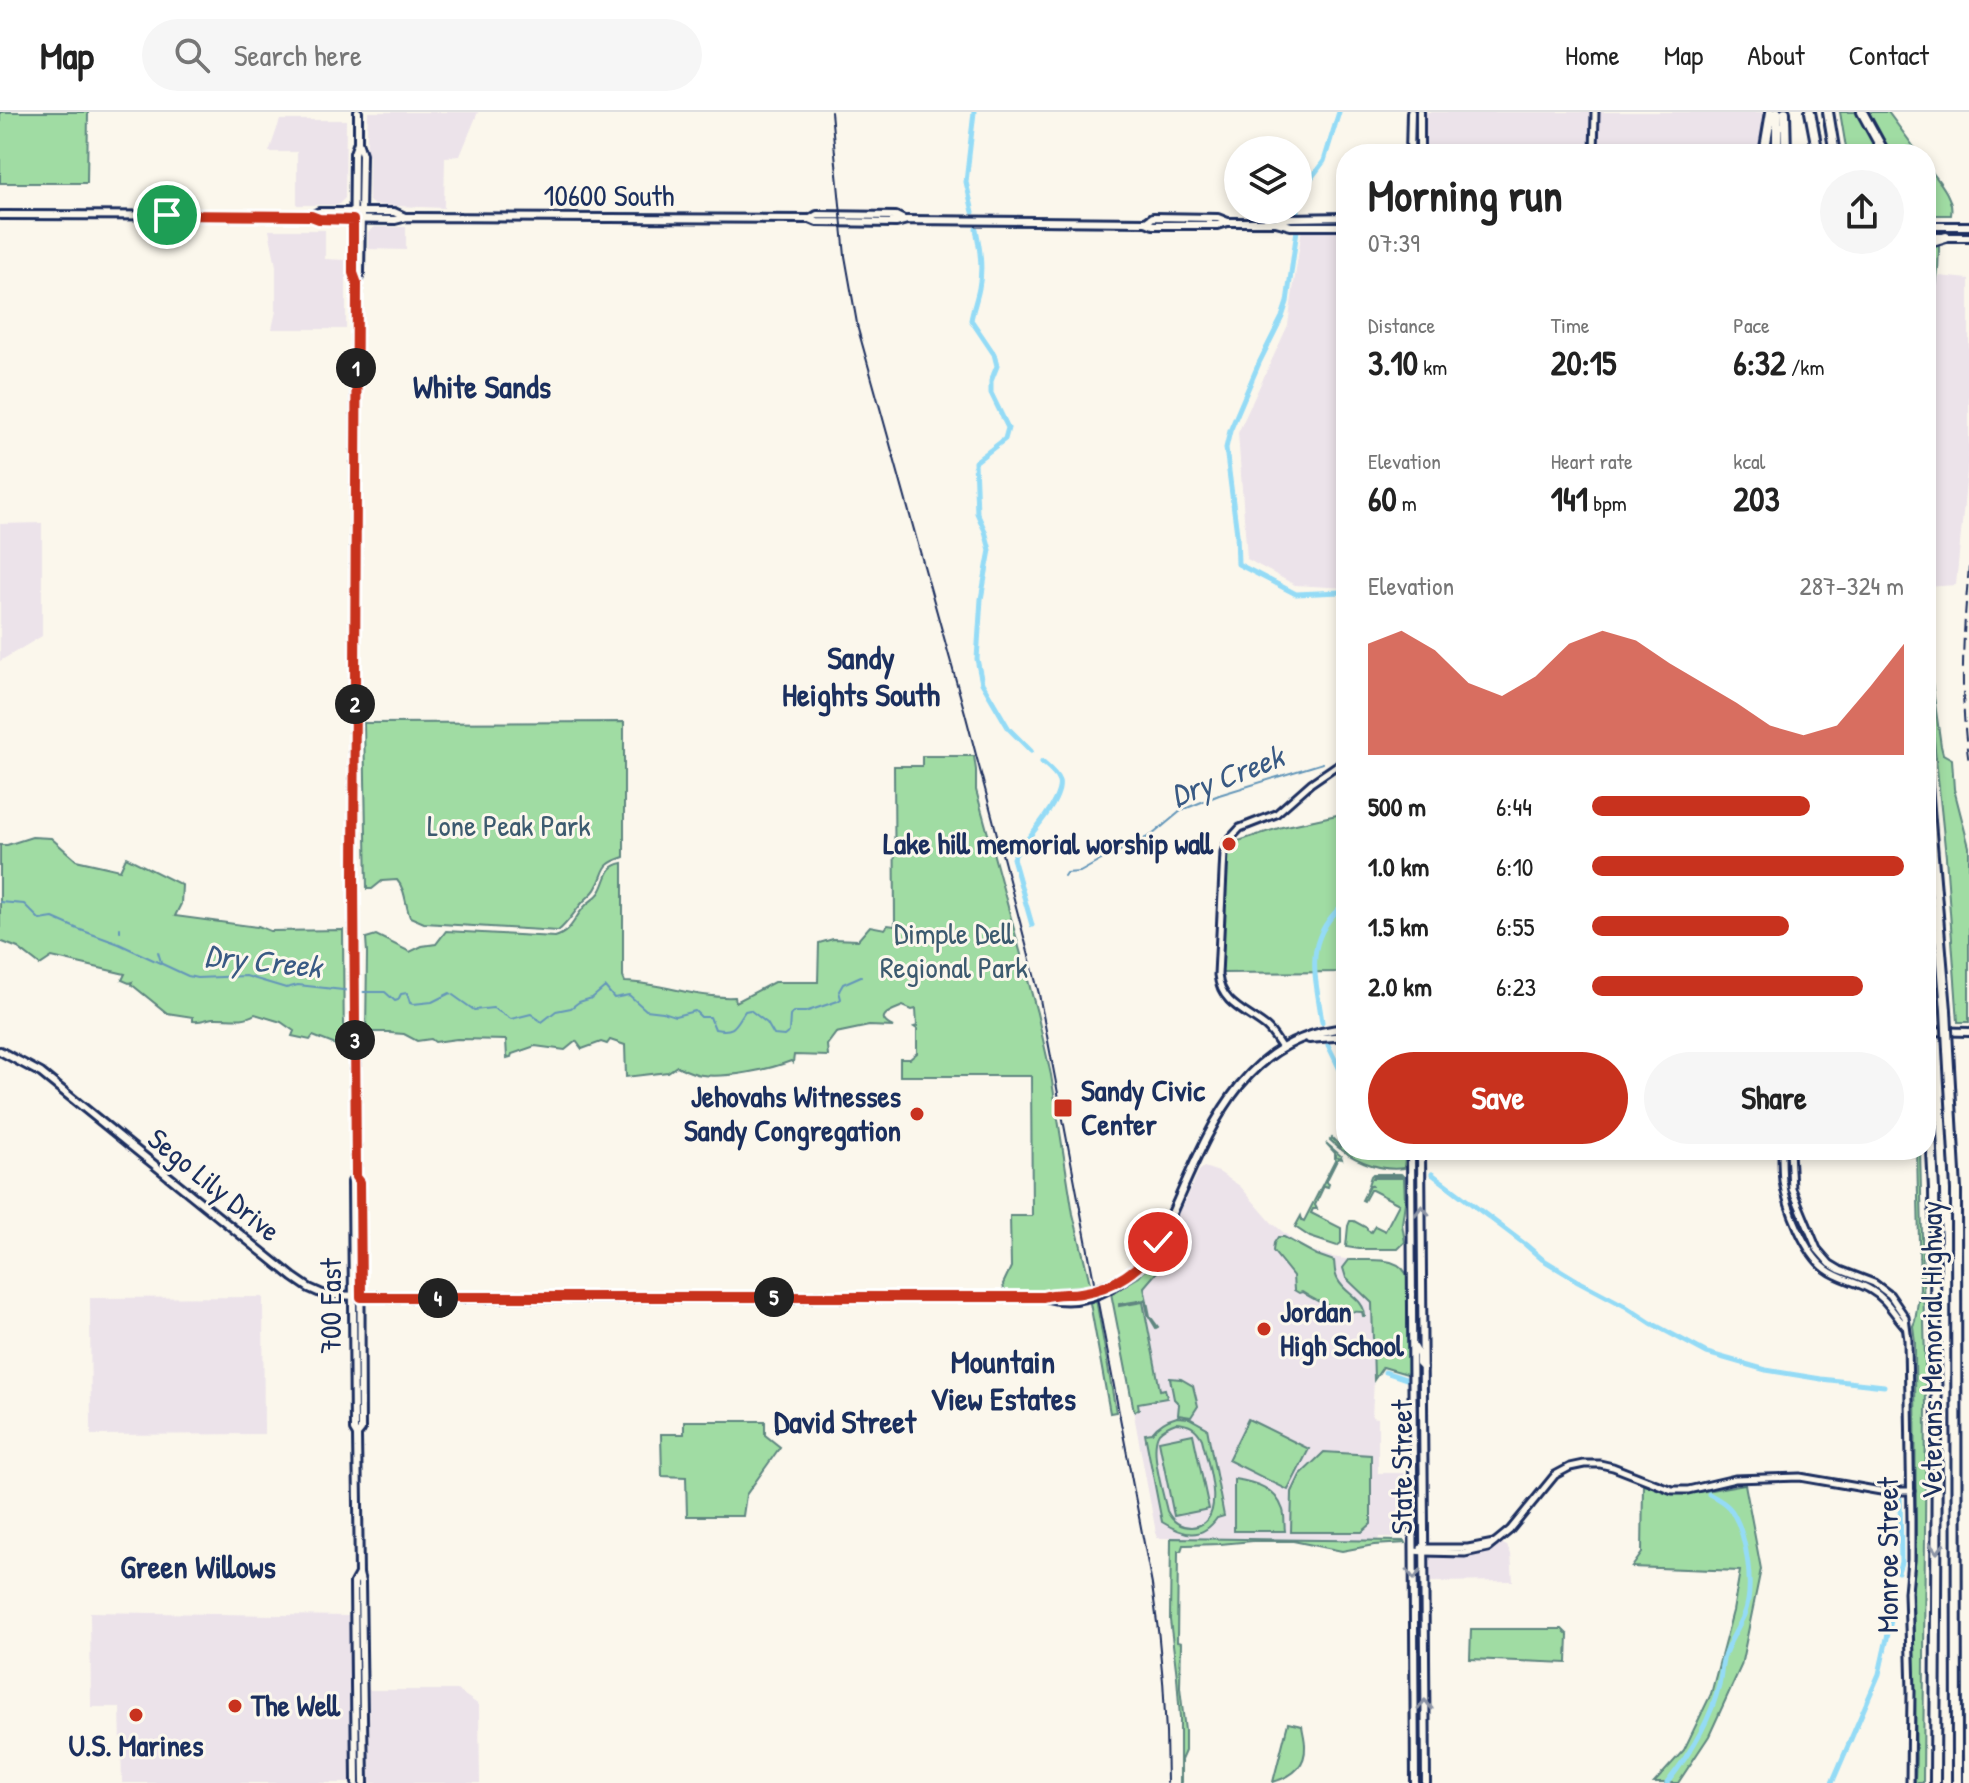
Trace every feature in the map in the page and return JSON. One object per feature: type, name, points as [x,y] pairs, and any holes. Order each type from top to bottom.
[{"type":"highway","points":[[1766,144],[1771,112]]},
{"type":"highway","points":[[1777,112],[1777,144]]},
{"type":"highway","points":[[1785,112],[1786,144]]},
{"type":"highway","points":[[1810,112],[1816,144]]},
{"type":"highway","points":[[1828,112],[1833,144]]},
{"type":"highway","points":[[1862,112],[1881,144]]},
{"type":"highway","points":[[1936,238],[1946,237]]},
{"type":"highway","name":"Veterans Memorial Highway","points":[[1936,892],[1946,1010],[1956,1205],[1957,1783]]},
{"type":"highway","name":"Veterans Memorial Highway","points":[[1932,1160],[1937,1429],[1934,1783]]},
{"type":"main road","name":"700 East","points":[[358,112],[358,142],[354,153],[360,273],[357,284],[354,970],[356,1177],[360,1182],[357,1297],[361,1430],[357,1435],[364,1783]]},
{"type":"main road","points":[[1410,144],[1411,112]]},
{"type":"main road","points":[[1420,112],[1420,144]]},
{"type":"main road","name":"10600 South","points":[[0,215],[311,216],[319,219],[357,216],[395,220],[407,217],[810,219],[825,223],[1224,223]]},
{"type":"main road","name":"10600 South","points":[[1312,218],[1336,218]]},
{"type":"main road","points":[[1300,225],[1328,222],[1332,218]]},
{"type":"main road","name":"10600 South","points":[[1284,224],[1336,226]]},
{"type":"main road","points":[[1936,226],[1969,226]]},
{"type":"main road","points":[[1946,237],[1969,237]]},
{"type":"main road","name":"Sego Lily Drive","points":[[0,1051],[41,1073],[301,1283],[325,1295],[1051,1299],[1085,1298],[1105,1291],[1123,1282],[1144,1263],[1158,1242],[1214,1124],[1235,1089],[1257,1066],[1282,1048],[1315,1033],[1336,1030]]},
{"type":"main road","points":[[1936,1033],[1969,1032]]},
{"type":"main road","name":"Sego Lily Drive","points":[[1301,1040],[1336,1037]]},
{"type":"main road","name":"State Street","points":[[1411,1160],[1415,1783]]},
{"type":"main road","name":"State Street","points":[[1421,1160],[1426,1783]]},
{"type":"main road","points":[[1413,1345],[1423,1368]]},
{"type":"main road","name":"700 East","points":[[356,1783],[354,1583],[359,1574]]},
{"type":"street","points":[[1594,144],[1595,112]]},
{"type":"street","points":[[1282,1048],[1266,1028],[1228,1000],[1218,982],[1224,852],[1238,829],[1276,814],[1336,765]]},
{"type":"street","points":[[1782,1160],[1788,1201],[1812,1255],[1834,1275],[1880,1295],[1905,1327]]},
{"type":"street","name":"Monroe Street","points":[[1791,1160],[1792,1189],[1817,1249],[1830,1264],[1874,1283],[1890,1295],[1905,1317],[1911,1491],[1908,1592],[1910,1783]]},
{"type":"street","points":[[1414,1551],[1474,1552],[1488,1548],[1510,1530],[1555,1475],[1584,1464],[1613,1467],[1672,1490],[1688,1490],[1735,1479],[1800,1477],[1881,1491],[1911,1491]]},
{"type":"shaded area","points":[[368,112],[478,112],[460,156],[445,157],[444,208],[374,205],[369,201],[369,156],[366,156]]},
{"type":"shaded area","points":[[1425,112],[1770,112],[1768,144],[1426,144]]},
{"type":"shaded area","points":[[280,120],[346,120],[345,198],[338,205],[297,205],[297,152],[269,152]]},
{"type":"shaded area","points":[[374,227],[406,227],[406,250],[368,249],[368,232]]},
{"type":"shaded area","points":[[1302,228],[1336,230],[1336,587],[1295,585],[1247,559],[1238,433],[1288,325]]},
{"type":"shaded area","points":[[269,230],[325,230],[325,259],[346,260],[346,329],[272,329],[276,311],[276,266]]},
{"type":"shaded area","points":[[1939,276],[1969,279],[1969,452],[1956,585],[1936,586],[1936,288]]},
{"type":"shaded area","points":[[42,523],[42,636],[0,661],[0,524]]},
{"type":"shaded area","name":"Jordan High School","points":[[1204,1167],[1219,1172],[1240,1186],[1272,1223],[1312,1251],[1352,1260],[1394,1262],[1407,1272],[1410,1375],[1383,1367],[1374,1381],[1372,1417],[1378,1418],[1378,1473],[1404,1473],[1404,1537],[1379,1537],[1378,1541],[1157,1538],[1111,1292],[1135,1278],[1153,1258],[1168,1235],[1199,1171]]},
{"type":"shaded area","points":[[263,1297],[264,1434],[91,1435],[90,1298]]},
{"type":"shaded area","points":[[1501,1543],[1507,1546],[1511,1554],[1513,1581],[1428,1582],[1430,1557],[1476,1554]]},
{"type":"shaded area","points":[[90,1612],[349,1616],[350,1783],[122,1783],[120,1707],[91,1707]]},
{"type":"shaded area","points":[[369,1690],[457,1690],[479,1705],[480,1783],[370,1783]]},
{"type":"green space","points":[[0,112],[88,112],[87,183],[0,183]]},
{"type":"green space","points":[[1840,112],[1857,112],[1875,144],[1845,144]]},
{"type":"green space","points":[[1869,112],[1888,112],[1912,144],[1887,144]]},
{"type":"green space","points":[[1936,178],[1950,201],[1951,215],[1936,215]]},
{"type":"green space","points":[[1936,246],[1939,246],[1936,288]]},
{"type":"green space","points":[[1936,711],[1943,754],[1952,759],[1954,789],[1969,847],[1969,1022],[1958,1022],[1936,760]]},
{"type":"green space","name":"Lone Peak Park","points":[[624,722],[624,857],[607,866],[595,890],[558,931],[424,923],[410,917],[397,880],[382,881],[367,889],[364,723]]},
{"type":"green space","name":"Dimple Dell Regional Park","points":[[922,756],[974,756],[976,790],[1051,1075],[1073,1214],[1091,1287],[1011,1293],[1004,1290],[1003,1284],[1011,1267],[1010,1216],[1032,1216],[1031,1076],[900,1076],[900,1059],[910,1059],[917,1053],[917,1029],[914,1027],[917,1026],[916,1009],[903,1006],[886,1014],[884,1020],[893,1027],[869,1026],[836,1033],[827,1045],[828,1056],[794,1055],[793,1063],[712,1076],[689,1072],[677,1066],[668,1072],[626,1077],[625,1045],[610,1040],[607,1044],[601,1042],[582,1049],[576,1041],[565,1050],[535,1046],[507,1058],[506,1040],[417,1041],[404,1034],[366,1032],[366,938],[376,935],[410,952],[436,944],[446,931],[555,937],[569,928],[598,894],[610,870],[623,863],[625,982],[708,996],[735,997],[736,1002],[774,982],[818,982],[819,943],[833,939],[858,940],[870,926],[885,929],[888,925],[895,926],[894,766],[922,766]]},
{"type":"green space","points":[[1336,815],[1336,972],[1222,973],[1229,844],[1282,827]]},
{"type":"green space","points":[[32,837],[51,838],[76,860],[120,870],[126,857],[182,885],[181,904],[175,916],[258,926],[270,931],[343,930],[344,1054],[341,1047],[313,1036],[310,1040],[292,1036],[294,1031],[281,1022],[255,1014],[240,1019],[193,1021],[193,1017],[167,1013],[132,982],[122,980],[125,974],[52,957],[40,965],[18,948],[0,941],[0,845]]},
{"type":"green space","points":[[1326,1143],[1336,1152],[1337,1160],[1326,1182],[1328,1187],[1324,1186],[1315,1205],[1317,1209],[1311,1213],[1341,1228],[1341,1243],[1337,1246],[1310,1237],[1295,1227],[1301,1216],[1304,1221],[1335,1160],[1335,1153]]},
{"type":"green space","points":[[1360,1160],[1405,1160],[1404,1168],[1394,1169]]},
{"type":"green space","points":[[1917,1160],[1920,1160],[1926,1405],[1923,1783],[1915,1783],[1913,1326],[1920,1289]]},
{"type":"green space","points":[[1373,1174],[1403,1176],[1373,1178],[1404,1178],[1402,1224],[1405,1242],[1398,1249],[1346,1247],[1350,1221],[1371,1232],[1375,1226],[1385,1231],[1399,1204],[1372,1190],[1362,1200],[1369,1186],[1373,1186],[1368,1185]]},
{"type":"green space","points":[[1278,1237],[1334,1261],[1338,1280],[1358,1300],[1365,1316],[1362,1312],[1330,1306],[1294,1290],[1293,1276],[1273,1251]]},
{"type":"green space","points":[[1164,1248],[1182,1260],[1166,1254],[1157,1272],[1144,1287],[1150,1316],[1158,1327],[1148,1315],[1145,1300],[1119,1304],[1143,1302],[1160,1390],[1165,1389],[1167,1398],[1138,1403],[1139,1410],[1134,1411],[1111,1293],[1139,1277]]},
{"type":"green space","points":[[1349,1260],[1385,1261],[1405,1272],[1409,1280],[1410,1375],[1383,1367],[1374,1380],[1372,1303],[1346,1278],[1343,1268]]},
{"type":"green space","points":[[1096,1299],[1116,1412],[1110,1413],[1090,1303]]},
{"type":"green space","points":[[1170,1378],[1181,1379],[1193,1386],[1198,1406],[1191,1417],[1178,1415],[1179,1404],[1174,1399]]},
{"type":"green space","points":[[1177,1417],[1189,1418],[1207,1428],[1224,1516],[1198,1533],[1184,1533],[1162,1522],[1145,1434],[1152,1433],[1166,1421]],"holes":[[[1176,1423],[1195,1429],[1202,1439],[1211,1476],[1213,1504],[1210,1516],[1203,1524],[1191,1527],[1176,1523],[1167,1511],[1156,1460],[1159,1433]]]},
{"type":"green space","points":[[1248,1419],[1309,1449],[1288,1490],[1228,1460]]},
{"type":"green space","points":[[684,1421],[765,1421],[765,1435],[780,1447],[746,1495],[743,1516],[687,1516],[686,1477],[662,1476],[661,1434],[684,1434]]},
{"type":"green space","points":[[1193,1434],[1209,1509],[1174,1516],[1159,1441]]},
{"type":"green space","points":[[1324,1452],[1371,1455],[1371,1524],[1362,1532],[1291,1532],[1292,1492],[1300,1475]]},
{"type":"green space","points":[[1234,1479],[1257,1484],[1275,1496],[1283,1510],[1285,1531],[1234,1531]]},
{"type":"green space","points":[[1643,1484],[1673,1494],[1745,1484],[1761,1569],[1741,1666],[1709,1736],[1678,1783],[1654,1783],[1684,1750],[1711,1694],[1740,1571],[1632,1567],[1642,1553]]},
{"type":"green space","points":[[1171,1538],[1405,1543],[1342,1551],[1293,1541],[1183,1545],[1178,1551],[1177,1642],[1181,1643],[1180,1687],[1185,1731],[1181,1783],[1180,1718],[1170,1620]]},
{"type":"green space","points":[[1471,1629],[1562,1629],[1568,1635],[1567,1663],[1470,1659]]},
{"type":"green space","points":[[1288,1723],[1302,1726],[1305,1753],[1296,1770],[1273,1782]]},
{"type":"waterway","points":[[973,212],[966,182],[974,112]]},
{"type":"waterway","points":[[1312,177],[1324,161],[1339,112]]},
{"type":"waterway","points":[[976,229],[981,273],[971,320],[994,354],[997,366],[991,381],[991,393],[1008,428],[1005,439],[975,462],[977,513],[990,550],[981,599],[977,659],[982,683],[1009,729],[1031,751]]},
{"type":"waterway","points":[[1297,230],[1287,302],[1230,431],[1226,448],[1238,564],[1296,594],[1336,592]]},
{"type":"waterway","points":[[1032,925],[1013,858],[1050,810],[1059,789],[1056,776],[1042,762]]},
{"type":"waterway","name":"Dry Creek","points":[[1064,876],[1066,873],[1080,872],[1152,835],[1182,810],[1219,795],[1323,763]]},
{"type":"waterway","name":"Dry Creek","points":[[0,902],[24,904],[40,920],[53,918],[188,976],[246,976],[286,988],[298,985],[352,991]]},
{"type":"waterway","points":[[1322,1022],[1315,958],[1317,943],[1336,912]]},
{"type":"waterway","points":[[158,952],[161,962]]},
{"type":"waterway","name":"Dry Creek","points":[[358,992],[385,992],[395,1001],[401,994],[407,993],[413,1004],[432,1002],[450,993],[474,1010],[493,1008],[511,1019],[531,1014],[542,1022],[556,1011],[592,998],[605,987],[614,998],[629,995],[646,1010],[675,1016],[695,1011],[701,1017],[710,1017],[715,1029],[731,1029],[745,1011],[750,1010],[767,1023],[774,1035],[784,1036],[789,1032],[793,1012],[805,1012],[838,1001],[843,984],[861,976]]},
{"type":"waterway","points":[[1328,1045],[1336,1061]]},
{"type":"waterway","points":[[1432,1174],[1542,1259],[1707,1353],[1766,1370],[1884,1386]]},
{"type":"waterway","points":[[1385,1372],[1409,1380]]},
{"type":"waterway","points":[[1667,1783],[1705,1724],[1720,1682],[1722,1663],[1744,1615],[1749,1591],[1748,1563],[1738,1523],[1728,1507],[1709,1494]]},
{"type":"waterway","points":[[1898,1572],[1901,1562],[1900,1499]]},
{"type":"waterway","points":[[1832,1783],[1879,1674],[1891,1620]]},
{"type":"tram line","points":[[831,112],[845,256],[858,329],[1039,994],[1152,1585],[1163,1684],[1167,1783]]},
{"type":"railway","points":[[1969,567],[1963,665],[1969,763]]},
{"type":"place","name":"Lake hill memorial worship wall","points":[[1229,844]]},
{"type":"place","name":"Sandy Civic Center","points":[[1063,1108]]},
{"type":"place","name":"Jehovahs Witnesses Sandy Congregation","points":[[917,1114]]},
{"type":"place","name":"Jordan High School","points":[[1264,1329]]},
{"type":"place","name":"The Well","points":[[235,1706]]},
{"type":"place","name":"U.S. Marines","points":[[136,1715]]},
{"type":"district","name":"White Sands","points":[[482,387]]},
{"type":"district","name":"Sandy Heights South","points":[[861,676]]},
{"type":"district","name":"Mountain View Estates","points":[[1003,1380]]},
{"type":"district","name":"David Street","points":[[845,1422]]},
{"type":"district","name":"Green Willows","points":[[198,1567]]},
{"type":"route","points":[[167,215],[311,216],[353,220],[353,273],[357,284],[354,777],[356,1177],[360,1182],[361,1297],[1043,1297],[1090,1291],[1127,1277],[1144,1263],[1158,1242]]}]
